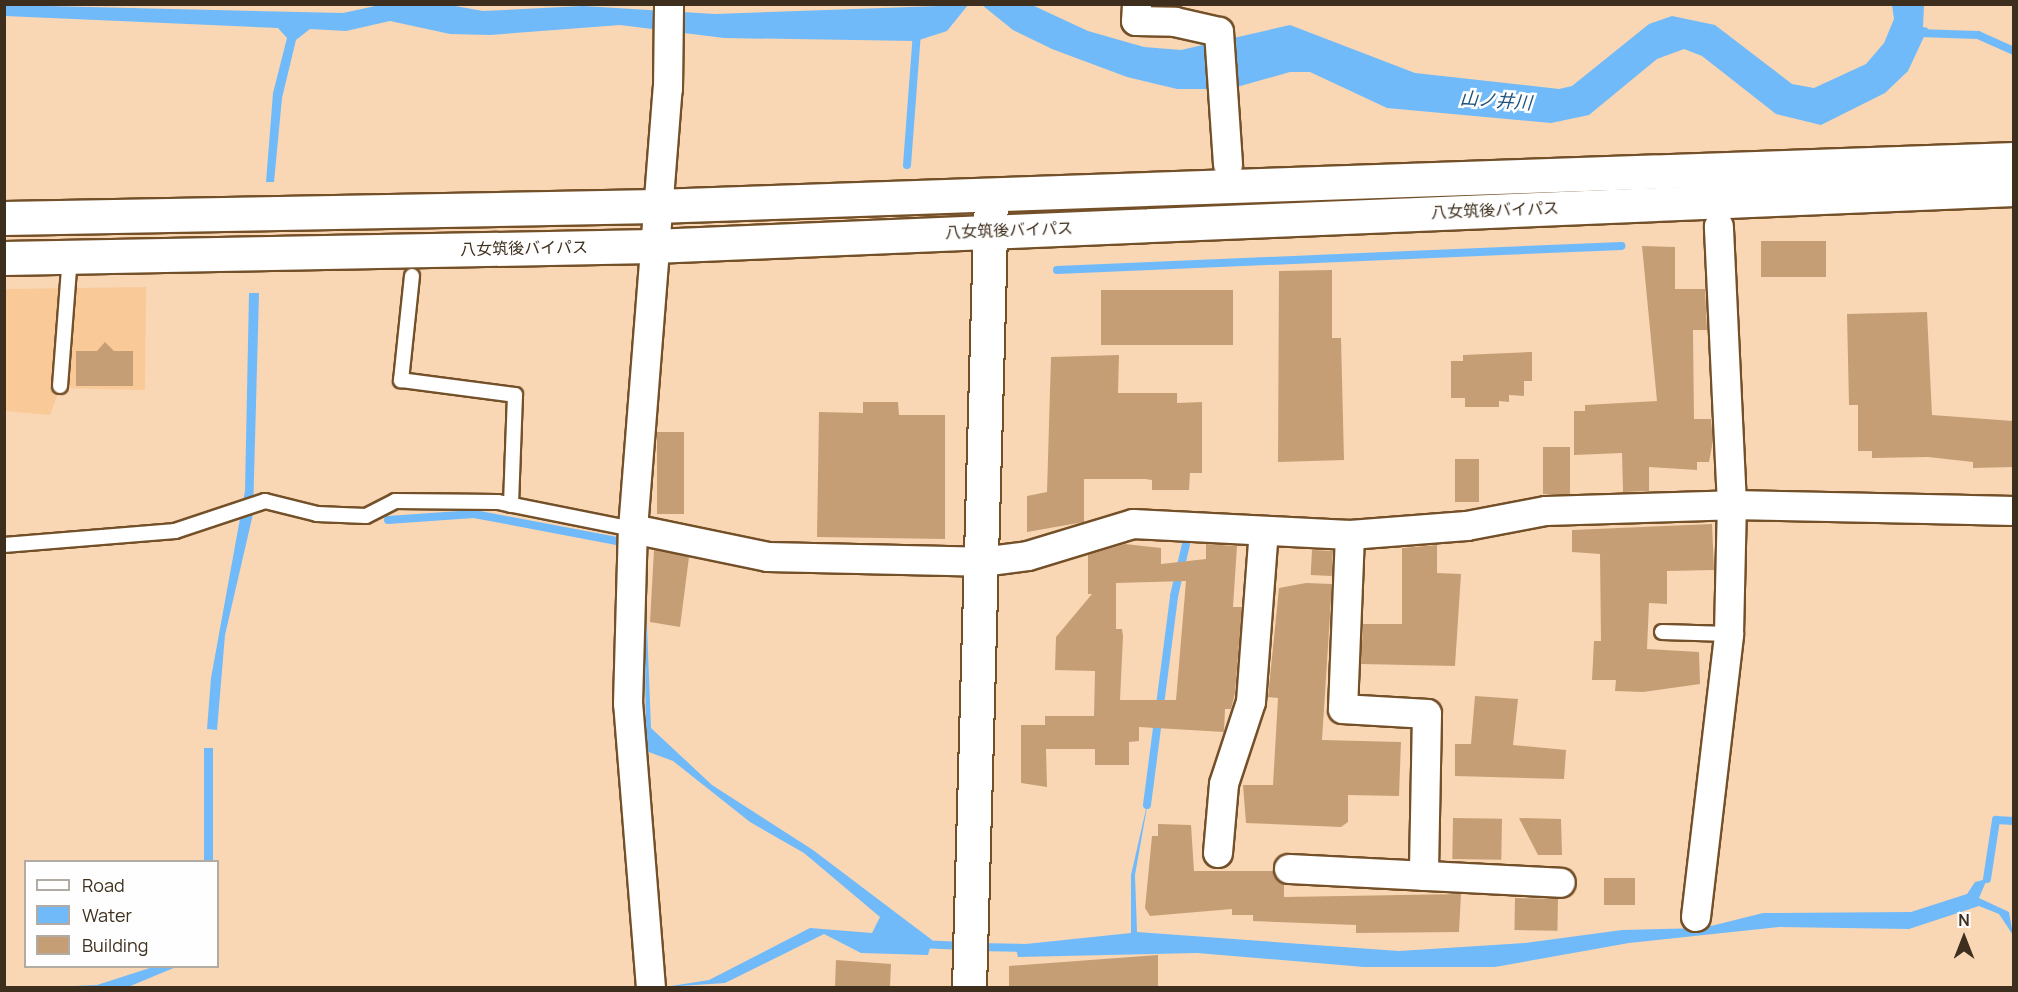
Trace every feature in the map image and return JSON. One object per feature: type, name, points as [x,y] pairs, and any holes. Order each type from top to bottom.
[{"type":"main road","name":"八女筑後バイパス","points":[[4,218],[656,206],[2013,159]]},
{"type":"main road","name":"八女筑後バイパス","points":[[4,258],[653,246],[990,230],[2013,189]]},
{"type":"main road","points":[[969,987],[991,195]]},
{"type":"street","points":[[651,987],[628,704],[633,529],[669,34],[669,4]]},
{"type":"street","points":[[1137,4],[1136,21],[1175,22],[1219,32],[1228,165]]},
{"type":"street","points":[[1696,917],[1729,634],[1732,505],[1719,226]]},
{"type":"street","points":[[633,529],[768,557],[982,562],[1028,556],[1133,524],[1350,535],[1467,526],[1546,511],[1732,505],[2013,511]]},
{"type":"street","points":[[1218,853],[1224,784],[1251,702],[1264,531]]},
{"type":"street","points":[[1350,535],[1343,710],[1427,714],[1425,876]]},
{"type":"street","points":[[1289,869],[1561,883]]},
{"type":"lane","points":[[60,386],[70,257]]},
{"type":"lane","points":[[412,276],[401,380],[515,394],[511,505]]},
{"type":"lane","points":[[4,545],[176,531],[239,507],[257,503],[366,516],[395,501],[511,505],[633,529]]},
{"type":"lane","points":[[1662,633],[1729,634]]},
{"type":"shaded area","points":[[146,287],[145,390],[60,388],[50,415],[5,411],[4,289]]},
{"type":"water","points":[[444,4],[483,11],[583,6],[715,14],[968,5],[947,31],[916,41],[724,38],[620,25],[490,35],[450,34],[390,21],[346,31],[310,29],[296,40],[282,98],[274,182],[266,182],[273,93],[287,38],[278,28],[5,16],[5,5],[343,13],[380,5]]},
{"type":"water","name":"山ノ井川","points":[[982,5],[1032,5],[1088,31],[1144,47],[1181,50],[1290,25],[1415,73],[1559,89],[1572,86],[1649,24],[1672,16],[1715,25],[1792,84],[1814,88],[1866,64],[1884,43],[1894,19],[1892,5],[1924,5],[1923,27],[1928,28],[1908,71],[1885,93],[1821,125],[1776,114],[1702,56],[1684,49],[1657,59],[1589,115],[1551,123],[1387,108],[1310,72],[1290,72],[1230,89],[1177,89],[1127,77],[1052,49],[1013,30]]},
{"type":"water","points":[[249,293],[259,293],[253,514],[225,635],[217,730],[207,729],[211,678],[245,491]]},
{"type":"water","points":[[644,550],[651,728],[712,785],[813,850],[932,940],[928,955],[861,953],[824,934],[725,983],[665,987],[709,980],[810,928],[872,933],[880,917],[804,853],[750,822],[673,761],[646,751]]},
{"type":"water","points":[[204,748],[213,748],[213,860],[204,860]]},
{"type":"water","points":[[1149,796],[1135,875],[1137,932],[1399,951],[1525,943],[1622,930],[1703,928],[1763,913],[1911,912],[1967,894],[1975,882],[1987,879],[1979,898],[2009,912],[2013,935],[1999,914],[1979,906],[1909,929],[1779,927],[1629,943],[1495,967],[1364,967],[1197,953],[1018,957],[1015,945],[1131,933],[1131,875]]},
{"type":"water","points":[[150,968],[174,968],[128,987],[51,987],[97,985]]},
{"type":"building","points":[[1761,241],[1826,241],[1826,277],[1761,277]]},
{"type":"building","points":[[1642,246],[1675,247],[1675,289],[1705,289],[1707,330],[1693,330],[1694,419],[1711,419],[1713,441],[1709,462],[1697,462],[1697,470],[1649,467],[1649,491],[1623,492],[1622,453],[1574,455],[1574,411],[1585,411],[1585,405],[1657,401]]},
{"type":"building","points":[[1332,270],[1332,338],[1341,338],[1344,460],[1278,462],[1279,271]]},
{"type":"building","points":[[1101,290],[1233,290],[1233,345],[1101,345]]},
{"type":"building","points":[[1927,312],[1932,415],[2013,421],[2013,467],[1973,468],[1973,462],[1928,457],[1872,458],[1872,451],[1858,451],[1858,405],[1849,405],[1847,314]]},
{"type":"building","points":[[105,342],[114,351],[133,351],[133,386],[76,386],[76,351],[97,351]]},
{"type":"building","points":[[1532,352],[1532,381],[1524,381],[1524,396],[1509,395],[1509,402],[1499,401],[1499,407],[1465,407],[1465,398],[1451,398],[1451,361],[1463,361],[1463,355]]},
{"type":"building","points":[[1119,355],[1118,393],[1177,393],[1177,403],[1202,402],[1202,473],[1190,473],[1189,490],[1152,490],[1152,480],[1145,479],[1084,479],[1084,522],[1027,532],[1027,496],[1047,492],[1051,357]]},
{"type":"building","points":[[863,402],[898,402],[899,415],[945,415],[945,539],[817,537],[819,412],[863,413]]},
{"type":"building","points":[[657,432],[684,432],[684,514],[657,514]]},
{"type":"building","points":[[1543,447],[1570,447],[1570,494],[1543,494]]},
{"type":"building","points":[[1455,459],[1479,459],[1479,502],[1455,502]]},
{"type":"building","points":[[1712,524],[1714,570],[1667,571],[1667,604],[1649,603],[1647,649],[1699,652],[1700,684],[1643,692],[1615,691],[1616,680],[1592,680],[1594,641],[1601,641],[1600,554],[1572,552],[1572,530]]},
{"type":"building","points":[[1125,544],[1161,548],[1161,564],[1206,559],[1206,544],[1237,546],[1233,607],[1242,607],[1235,693],[1231,709],[1225,709],[1224,732],[1139,727],[1139,741],[1129,742],[1129,765],[1095,765],[1095,749],[1046,749],[1047,787],[1021,783],[1021,725],[1045,725],[1045,716],[1094,716],[1095,671],[1055,670],[1056,637],[1092,594],[1088,594],[1088,555]],"holes":[[[1186,581],[1176,700],[1120,700],[1123,636],[1122,629],[1116,629],[1116,583]]]},
{"type":"building","points":[[1437,545],[1437,573],[1461,574],[1455,666],[1361,664],[1363,624],[1402,624],[1402,548]]},
{"type":"building","points":[[654,550],[689,557],[680,627],[650,622]]},
{"type":"building","points":[[1312,550],[1333,551],[1332,576],[1311,575]]},
{"type":"building","points":[[1306,583],[1332,584],[1322,740],[1401,742],[1399,796],[1348,795],[1348,822],[1341,827],[1246,823],[1243,785],[1273,785],[1278,698],[1268,697],[1279,588]]},
{"type":"building","points":[[1475,696],[1518,699],[1513,745],[1566,750],[1564,779],[1455,776],[1455,744],[1471,744]]},
{"type":"building","points":[[1453,818],[1502,819],[1501,860],[1452,859]]},
{"type":"building","points":[[1519,818],[1561,819],[1562,855],[1538,855]]},
{"type":"building","points":[[1158,824],[1191,825],[1194,871],[1273,871],[1284,884],[1284,897],[1461,894],[1459,932],[1356,933],[1356,925],[1253,921],[1253,915],[1232,915],[1232,909],[1150,916],[1145,908],[1152,836],[1158,836]]},
{"type":"building","points":[[1604,878],[1635,878],[1635,905],[1604,905]]},
{"type":"building","points":[[1515,898],[1558,899],[1557,931],[1514,930]]},
{"type":"building","points":[[1158,955],[1158,987],[1009,987],[1009,966]]},
{"type":"building","points":[[836,960],[891,964],[890,987],[835,987]]},
{"type":"waterway","points":[[907,165],[917,31]]},
{"type":"waterway","points":[[1918,33],[1978,35],[2014,51]]},
{"type":"waterway","points":[[1057,270],[1621,246]]},
{"type":"waterway","points":[[388,520],[474,514],[627,543]]},
{"type":"waterway","points":[[1147,805],[1174,596],[1186,544]]},
{"type":"waterway","points":[[1987,879],[1996,820],[2014,821]]},
{"type":"waterway","points":[[920,944],[964,946]]},
{"type":"waterway","points":[[977,947],[1027,948]]}]
